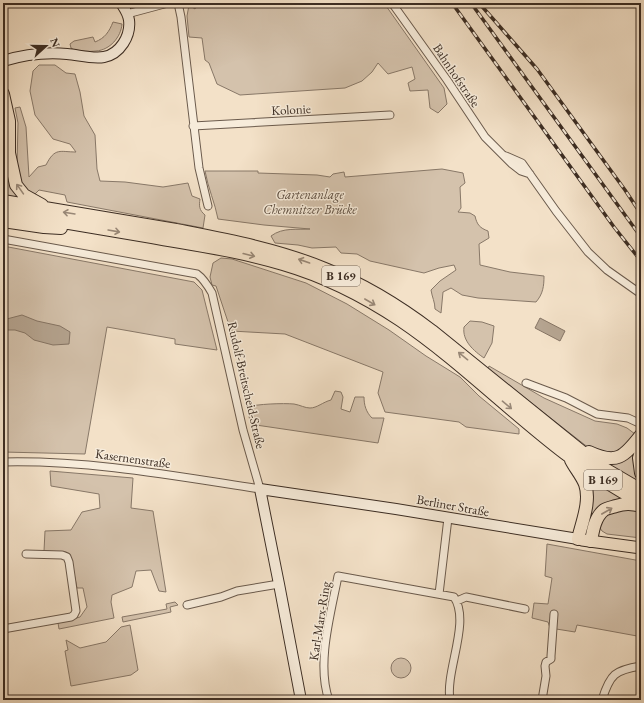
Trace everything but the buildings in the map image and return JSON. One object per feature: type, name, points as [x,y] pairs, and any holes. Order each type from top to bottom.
[{"type":"highway","points":[[3,94],[9,121],[9,153],[16,185],[24,195],[50,210]]},
{"type":"highway","points":[[3,168],[9,153]]},
{"type":"highway","name":"B 169","points":[[3,201],[250,244],[306,261],[338,275],[381,297],[414,318],[569,449],[602,479],[641,502]]},
{"type":"highway","name":"B 169","points":[[3,212],[247,255],[284,264],[352,292],[398,319],[424,337],[569,449],[641,490]]},
{"type":"highway","points":[[3,221],[44,228],[68,229],[76,224]]},
{"type":"highway","points":[[569,449],[610,459],[616,458],[625,454],[632,448],[641,435]]},
{"type":"highway","points":[[569,449],[586,490],[585,507],[578,539]]},
{"type":"highway","points":[[641,452],[639,458],[641,473]]},
{"type":"highway","points":[[591,541],[593,527],[605,509],[631,503],[641,506]]},
{"type":"main road","points":[[3,61],[22,56],[48,54],[95,57],[109,55],[121,46],[127,35],[129,26],[127,14],[121,3]]},
{"type":"main road","name":"Berliner Straße","points":[[260,489],[641,548]]},
{"type":"main road","name":"Rudolf-Breitscheid-Straße","points":[[260,489],[300,700]]},
{"type":"street","points":[[127,14],[168,3]]},
{"type":"street","points":[[178,3],[181,17],[200,177],[208,206]]},
{"type":"street","name":"Bahnhofstraße","points":[[392,3],[447,80],[478,129],[494,147],[506,156],[522,163],[556,211],[588,252],[607,270],[641,294]]},
{"type":"street","name":"Kolonie","points":[[193,126],[390,115]]},
{"type":"street","name":"Rudolf-Breitscheid-Straße","points":[[3,239],[197,274],[200,276],[206,282],[212,293],[243,430],[260,489]]},
{"type":"street","points":[[526,383],[566,398],[597,414],[628,418],[641,424]]},
{"type":"street","name":"Kasernenstraße","points":[[3,462],[26,461],[88,464],[260,489]]},
{"type":"street","points":[[439,594],[448,518]]},
{"type":"street","points":[[3,629],[71,617],[76,611],[67,557],[62,555],[26,554]]},
{"type":"street","name":"Karl-Marx-Ring","points":[[329,700],[324,680],[324,658],[338,576],[451,596],[457,601]]},
{"type":"street","points":[[187,605],[221,597],[237,591],[279,584]]},
{"type":"street","points":[[449,698],[460,618],[460,608],[457,601],[466,597],[525,609]]},
{"type":"street","points":[[542,700],[546,690],[545,666],[546,662],[551,659],[554,614]]},
{"type":"street","points":[[602,700],[611,677],[627,668],[641,666]]},
{"type":"green space","points":[[195,3],[384,3],[444,88],[447,104],[438,113],[430,108],[428,90],[410,91],[408,83],[415,79],[412,67],[388,74],[378,63],[372,72],[362,81],[345,88],[240,95],[217,84],[209,63],[205,60],[202,38],[189,37],[187,16],[189,5],[195,9],[197,5]]},
{"type":"green space","points":[[113,22],[122,24],[121,29],[114,42],[106,48],[101,50],[82,51],[71,48],[70,44],[74,41],[93,37],[95,42],[101,39],[108,32]]},
{"type":"green space","points":[[39,65],[55,65],[66,73],[75,74],[84,116],[95,135],[97,169],[100,181],[125,182],[163,187],[188,183],[192,196],[200,199],[200,208],[205,215],[203,228],[67,202],[65,195],[39,190],[34,195],[21,186],[17,166],[18,123],[15,108],[20,107],[26,127],[29,177],[38,167],[46,165],[55,153],[62,151],[76,152],[70,144],[53,139],[35,115],[30,91],[33,71]]},
{"type":"green space","points":[[8,166],[29,202],[3,198],[3,176]]},
{"type":"green space","name":"Gartenanlage Chemnitzer Brücke","points":[[442,169],[463,173],[465,183],[460,187],[461,208],[458,212],[470,213],[475,216],[479,226],[488,231],[489,238],[479,244],[480,265],[510,272],[544,276],[543,290],[536,302],[478,298],[462,295],[451,288],[443,292],[441,313],[435,309],[431,290],[440,281],[456,270],[454,265],[424,273],[370,261],[357,254],[341,253],[336,247],[312,248],[275,243],[271,236],[280,231],[310,229],[218,219],[205,171],[258,171],[258,173],[317,175],[330,177],[333,174],[344,172],[345,177]]},
{"type":"green space","points":[[3,246],[194,282],[202,290],[217,350],[175,344],[175,339],[107,327],[85,454],[3,452]]},
{"type":"green space","points":[[221,258],[232,259],[306,283],[347,304],[460,377],[479,396],[519,429],[519,434],[466,427],[459,422],[385,412],[378,393],[383,372],[285,334],[231,331],[216,286],[212,285],[210,277],[213,263]]},
{"type":"green space","points":[[470,321],[482,322],[494,326],[492,343],[484,358],[473,349],[465,337],[464,327]]},
{"type":"green space","points":[[489,366],[544,398],[595,421],[617,424],[627,428],[635,434],[617,453],[597,452],[585,445],[488,369]]},
{"type":"green space","points":[[335,391],[341,392],[343,397],[341,409],[350,412],[355,397],[364,397],[364,403],[372,418],[384,418],[378,443],[256,425],[250,421],[247,407],[263,404],[294,404],[306,408],[313,408],[331,400]]},
{"type":"green space","points":[[641,440],[639,449],[638,475],[641,480],[641,486],[601,460]]},
{"type":"green space","points":[[581,470],[629,500],[594,514],[589,521],[586,530]]},
{"type":"green space","points":[[50,471],[133,478],[131,508],[153,511],[166,592],[159,591],[151,570],[136,571],[132,587],[112,595],[111,602],[114,618],[59,629],[58,623],[80,617],[87,607],[83,588],[77,588],[70,554],[66,552],[44,551],[45,531],[71,530],[82,512],[100,508],[99,494],[51,486]]},
{"type":"green space","points":[[610,510],[641,510],[641,538],[607,534],[602,531],[598,525]]},
{"type":"green space","points":[[547,544],[641,561],[641,645],[637,645],[637,636],[577,625],[575,632],[550,628],[548,622],[532,618],[534,603],[548,604],[552,578],[545,576]]},
{"type":"green space","points":[[175,602],[178,605],[170,607],[171,612],[123,622],[122,617],[167,609],[166,604]]},
{"type":"green space","points":[[130,625],[138,670],[131,675],[71,686],[65,651],[68,650],[66,640],[80,648],[106,642],[121,627]]},
{"type":"green space","points":[[401,658],[408,661],[411,668],[408,675],[401,678],[394,675],[391,668],[394,661]]},
{"type":"shaded area","points":[[22,315],[37,321],[60,326],[70,332],[69,344],[53,345],[34,340],[25,333],[15,330],[3,330],[3,320]]},
{"type":"shaded area","points":[[540,318],[565,331],[560,341],[535,328]]},
{"type":"railway","points":[[452,3],[614,227],[641,261]]},
{"type":"railway","points":[[471,3],[641,237]]},
{"type":"railway","points":[[479,3],[537,69],[641,214]]}]
